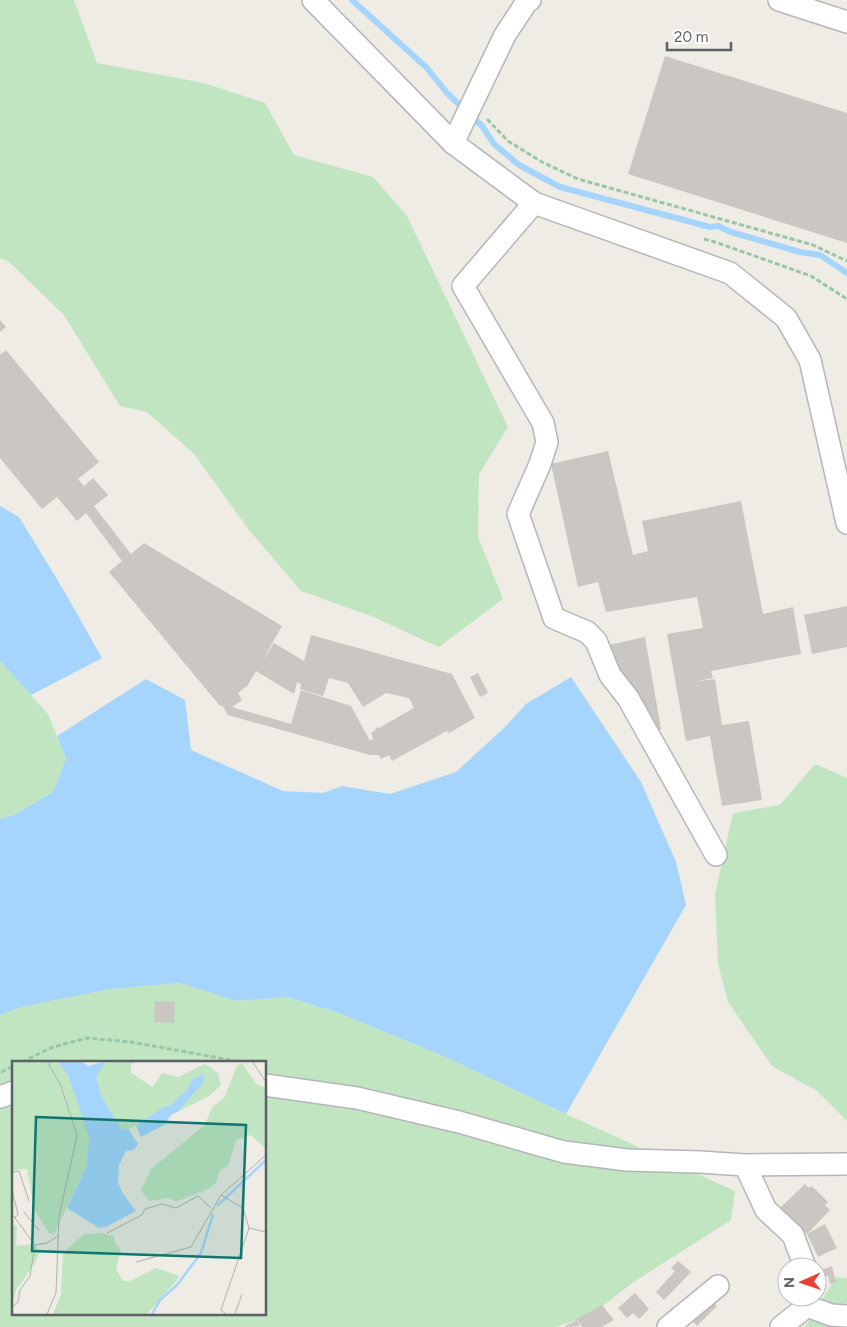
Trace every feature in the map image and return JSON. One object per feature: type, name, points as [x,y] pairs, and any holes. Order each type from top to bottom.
[{"type":"street","points":[[313,0],[453,143],[534,203],[730,273],[786,318],[810,360],[847,523]]},
{"type":"street","points":[[453,143],[505,35],[526,3],[530,0]]},
{"type":"street","points":[[779,0],[847,22]]},
{"type":"street","points":[[534,203],[463,286],[543,422],[547,442],[540,464],[518,514],[554,618],[586,632],[596,641],[610,675],[628,698],[716,855]]},
{"type":"street","points":[[266,1085],[357,1098],[459,1122],[564,1152],[627,1160],[745,1165],[847,1164]]},
{"type":"street","points":[[0,1098],[12,1093]]},
{"type":"street","points":[[745,1165],[766,1210],[793,1235],[801,1257]]},
{"type":"street","points":[[668,1327],[718,1286]]},
{"type":"street","points":[[781,1327],[802,1307]]},
{"type":"street","points":[[817,1307],[832,1315],[847,1316]]},
{"type":"path","points":[[472,103],[508,141],[542,162],[578,179],[813,245],[847,261]]},
{"type":"path","points":[[24,1061],[53,1047],[87,1038],[130,1042],[236,1061]]},
{"type":"path","points":[[0,1072],[12,1067]]},
{"type":"green space","points":[[0,0],[74,0],[97,63],[204,83],[265,103],[294,155],[373,177],[407,216],[508,427],[479,474],[478,537],[503,599],[439,647],[371,616],[301,591],[249,530],[194,454],[147,412],[120,406],[64,315],[8,261],[0,258]]},
{"type":"green space","points":[[0,661],[48,714],[66,758],[53,792],[14,815],[0,819]]},
{"type":"green space","points":[[815,764],[847,778],[847,1121],[817,1091],[772,1066],[728,1002],[718,964],[715,894],[733,813],[780,805]]},
{"type":"green space","points":[[181,983],[237,1001],[287,997],[336,1012],[445,1057],[735,1191],[731,1220],[632,1283],[590,1316],[555,1327],[0,1327],[0,1015],[22,1007],[110,989]]},
{"type":"green space","points":[[836,1277],[847,1278],[847,1327],[805,1327],[817,1307],[827,1307],[827,1292]]},
{"type":"water","points":[[0,506],[19,517],[102,658],[31,695],[0,661]]},
{"type":"water","points":[[571,677],[641,782],[676,862],[686,905],[566,1114],[445,1057],[336,1012],[287,997],[237,1001],[180,983],[110,989],[22,1007],[0,1015],[0,819],[14,815],[53,792],[66,758],[57,736],[146,679],[185,700],[191,750],[283,791],[323,793],[342,786],[390,794],[456,772],[504,728],[526,704]]},
{"type":"building","points":[[665,56],[847,113],[847,243],[628,174]]},
{"type":"building","points":[[0,320],[6,327],[0,332]]},
{"type":"building","points":[[6,350],[99,462],[78,479],[84,486],[93,478],[108,495],[94,506],[131,554],[144,543],[282,626],[261,663],[274,643],[304,661],[311,635],[452,674],[475,718],[392,761],[389,755],[381,759],[379,755],[370,755],[228,715],[222,705],[220,706],[109,572],[122,561],[86,513],[77,521],[57,497],[42,509],[0,458],[0,355]],"holes":[[[256,671],[294,694],[297,682],[301,684],[300,689],[323,696],[329,678],[348,683],[363,707],[386,693],[409,698],[414,708],[375,729],[371,733],[373,738],[370,741],[351,706],[301,690],[291,724],[232,707],[242,700],[238,693],[248,685]]]},
{"type":"building","points":[[608,451],[633,555],[648,551],[642,521],[741,501],[763,614],[793,607],[801,654],[711,671],[713,678],[692,682],[715,679],[722,725],[749,721],[762,800],[722,806],[710,736],[686,741],[667,634],[703,628],[697,597],[606,612],[598,582],[578,587],[551,464]]},
{"type":"building","points":[[847,606],[847,647],[812,654],[804,615]]},
{"type":"building","points":[[645,637],[661,729],[649,735],[605,657],[609,645]]},
{"type":"building","points":[[478,673],[488,693],[480,697],[470,677]]},
{"type":"building","points":[[155,1001],[175,1002],[174,1023],[154,1022]]},
{"type":"building","points":[[805,1184],[809,1188],[812,1186],[828,1202],[825,1205],[830,1210],[807,1234],[780,1208]]},
{"type":"building","points":[[825,1224],[837,1248],[818,1257],[807,1234]]},
{"type":"building","points":[[678,1261],[691,1272],[664,1300],[656,1292],[675,1271],[671,1268]]},
{"type":"building","points":[[832,1266],[836,1282],[830,1284],[827,1276],[827,1268]]},
{"type":"building","points":[[635,1293],[649,1309],[639,1319],[633,1313],[627,1318],[618,1308]]},
{"type":"building","points":[[711,1301],[717,1306],[697,1326],[692,1321]]},
{"type":"building","points":[[602,1305],[614,1320],[602,1327],[582,1327],[577,1319]]},
{"type":"building","points":[[577,1320],[580,1326],[565,1326]]},
{"type":"waterway","points":[[352,0],[427,68],[447,93],[482,126],[494,144],[519,165],[560,187],[710,227],[718,226],[731,232],[800,252],[820,255],[847,273]]}]
